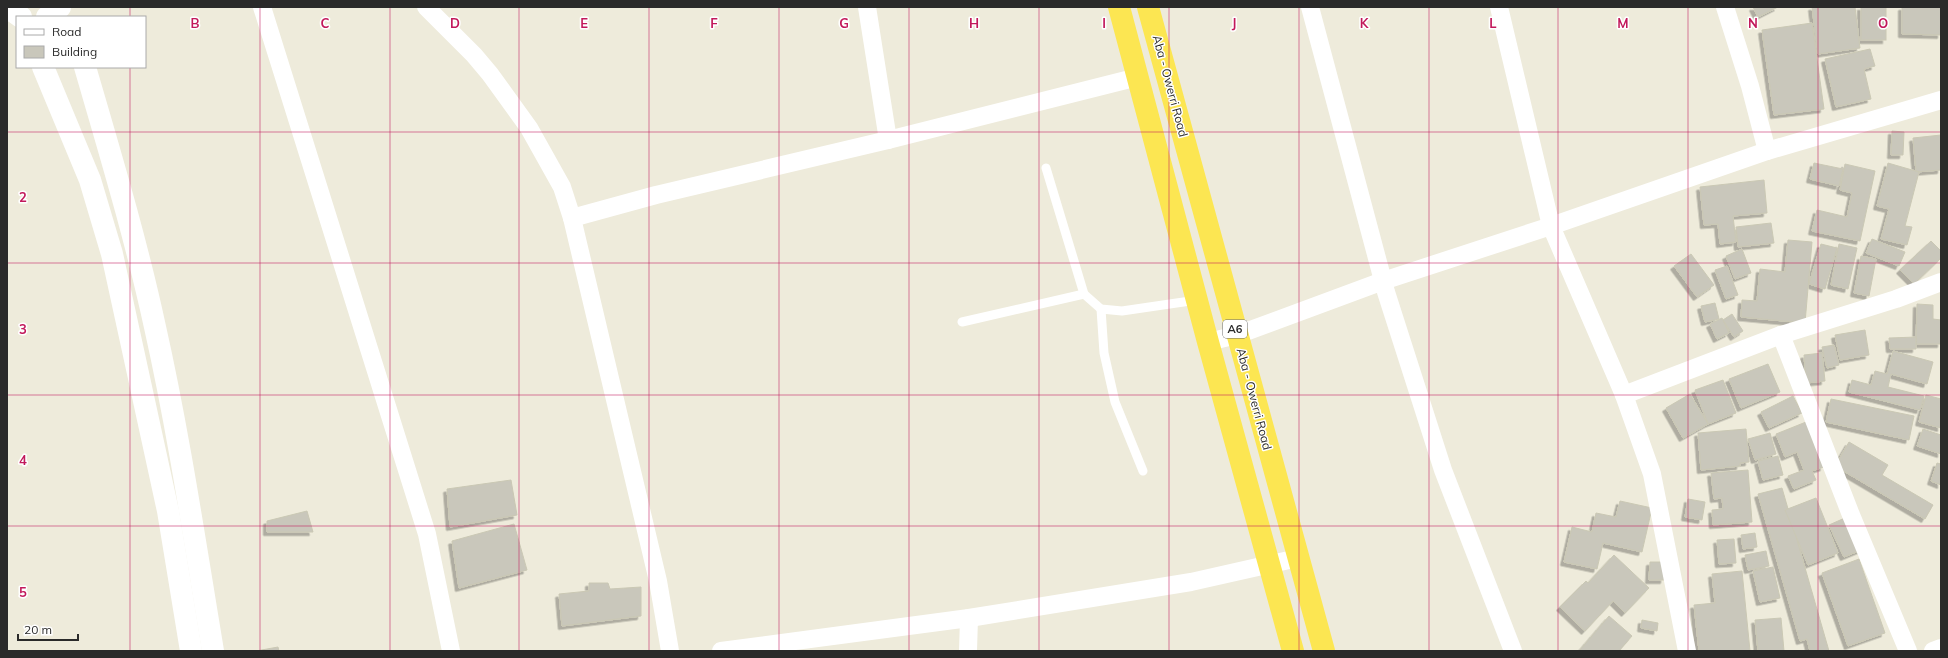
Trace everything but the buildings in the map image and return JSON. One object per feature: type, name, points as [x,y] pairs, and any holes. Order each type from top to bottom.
[{"type":"highway","name":"A6","points":[[1119,7],[1208,342],[1293,651]]},
{"type":"highway","name":"Aba - Owerri Road","points":[[1148,7],[1324,651]]},
{"type":"main road","points":[[7,7],[19,16]]},
{"type":"main road","points":[[48,16],[60,7]]},
{"type":"main road","points":[[43,68],[90,180],[112,254],[168,511],[192,651]]},
{"type":"main road","points":[[84,68],[125,208],[155,325],[177,431],[213,651]]},
{"type":"street","points":[[262,7],[427,534],[451,651]]},
{"type":"street","points":[[426,7],[474,55],[490,74],[529,128],[562,187],[572,218],[658,581],[670,651]]},
{"type":"street","points":[[867,7],[888,140]]},
{"type":"street","points":[[1310,7],[1383,281],[1443,470],[1513,651]]},
{"type":"street","points":[[1499,7],[1551,226],[1624,395],[1652,474],[1688,651]]},
{"type":"street","points":[[1725,7],[1750,86],[1767,151]]},
{"type":"street","points":[[572,218],[656,195],[888,140],[1138,77]]},
{"type":"street","points":[[1208,342],[1237,335],[1383,281],[1551,226],[1767,151],[1941,100]]},
{"type":"street","points":[[1624,395],[1781,335],[1896,300],[1941,282]]},
{"type":"street","points":[[1781,335],[1851,515],[1908,651]]},
{"type":"street","points":[[721,651],[968,618],[1191,582],[1298,558]]},
{"type":"street","points":[[968,618],[968,651]]},
{"type":"street","points":[[1933,651],[1941,648]]},
{"type":"lane","points":[[1046,168],[1084,294],[1101,309],[1122,311],[1197,300]]},
{"type":"lane","points":[[962,322],[1084,294]]},
{"type":"lane","points":[[1101,309],[1104,353],[1115,402],[1143,471]]}]
